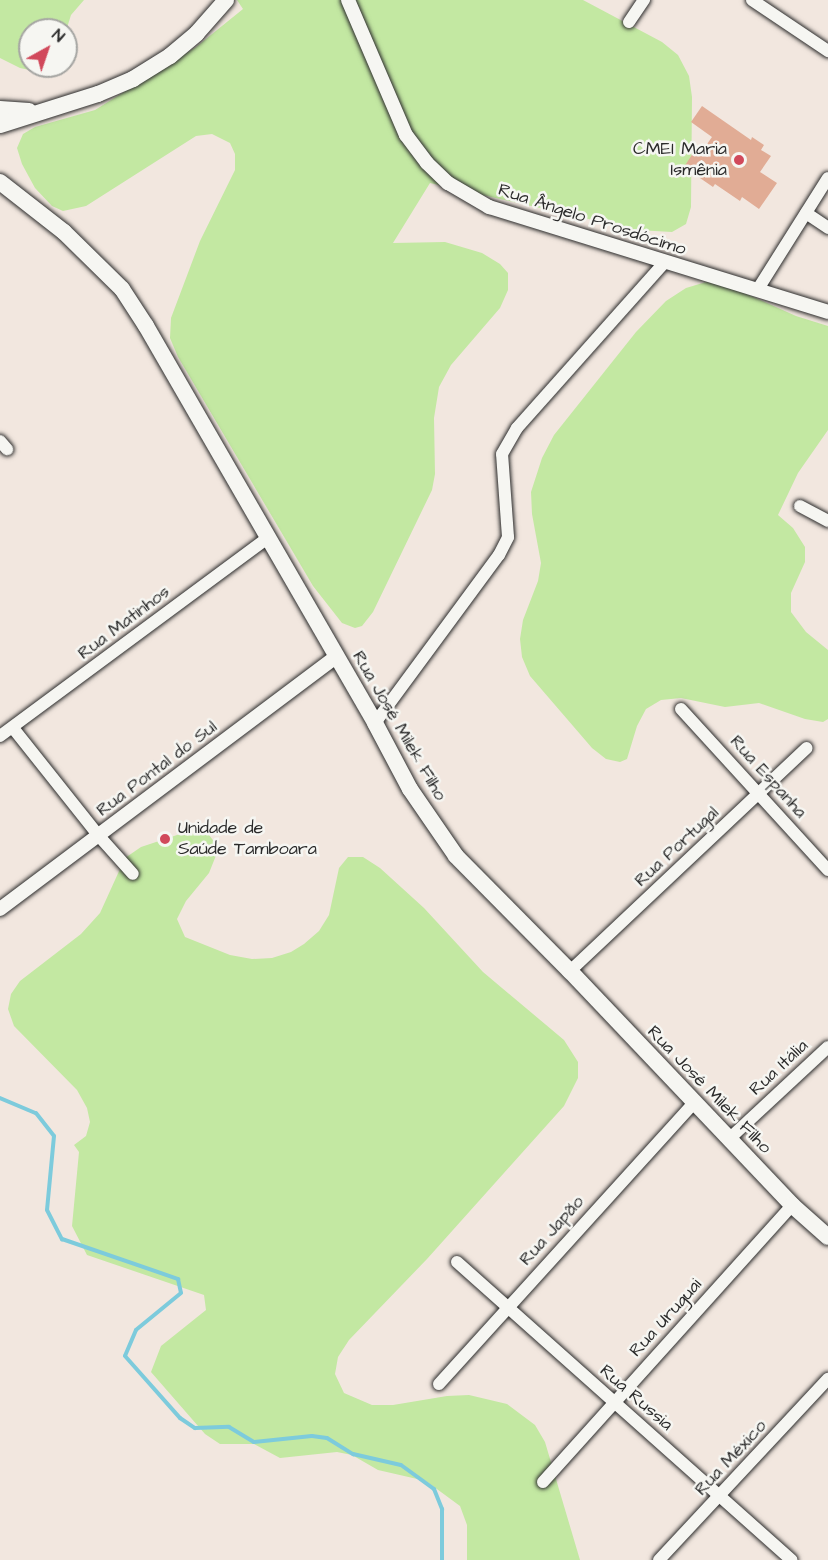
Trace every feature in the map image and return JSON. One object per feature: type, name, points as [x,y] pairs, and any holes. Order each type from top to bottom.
[{"type":"main road","points":[[0,125],[98,94],[133,79],[170,56],[226,0]]},
{"type":"main road","points":[[0,109],[42,110]]},
{"type":"main road","name":"Rua José Milek Filho","points":[[1,182],[64,232],[122,289],[152,336],[375,723],[410,789],[456,856],[570,971],[792,1205],[828,1237]]},
{"type":"street","name":"Rua Ângelo Prosdócimo","points":[[348,0],[406,135],[427,163],[448,183],[489,207],[828,312]]},
{"type":"street","points":[[628,22],[644,0]]},
{"type":"street","points":[[752,0],[828,51]]},
{"type":"street","points":[[758,290],[828,178]]},
{"type":"street","points":[[806,213],[828,228]]},
{"type":"street","points":[[375,723],[499,555],[508,537],[502,454],[517,428],[664,263]]},
{"type":"street","points":[[800,506],[828,521]]},
{"type":"street","name":"Rua Matinhos","points":[[0,736],[268,538]]},
{"type":"street","name":"Rua Pontal do Sul","points":[[0,909],[336,657]]},
{"type":"street","name":"Rua Espanha","points":[[681,709],[828,870]]},
{"type":"street","points":[[13,728],[98,836],[133,874]]},
{"type":"street","name":"Rua Portugal","points":[[570,971],[807,748]]},
{"type":"street","name":"Rua Itália","points":[[729,1139],[828,1047]]},
{"type":"street","name":"Rua Japão","points":[[439,1384],[694,1103]]},
{"type":"street","name":"Rua Uruguai","points":[[543,1482],[792,1205]]},
{"type":"street","name":"Rua Russia","points":[[457,1262],[791,1560]]},
{"type":"street","name":"Rua México","points":[[659,1560],[828,1379]]},
{"type":"green space","points":[[0,0],[84,0],[70,18],[18,18],[18,67],[0,58]]},
{"type":"green space","points":[[237,0],[583,0],[662,42],[678,55],[689,76],[692,97],[691,207],[686,224],[672,232],[637,230],[430,183],[393,243],[445,242],[482,253],[500,264],[508,273],[508,290],[500,308],[451,365],[439,387],[434,418],[435,474],[432,490],[373,612],[362,626],[355,628],[342,623],[313,586],[178,357],[170,338],[171,318],[200,241],[235,170],[235,154],[230,143],[212,134],[196,136],[86,206],[63,211],[52,206],[35,188],[22,164],[17,148],[23,134],[35,127],[95,110],[196,47],[243,9]]},
{"type":"green space","points":[[706,282],[722,283],[796,316],[828,326],[828,430],[798,473],[778,515],[793,528],[805,547],[805,562],[791,593],[791,612],[806,632],[828,650],[828,719],[823,722],[805,719],[759,703],[725,707],[681,698],[661,700],[646,709],[637,726],[627,759],[620,762],[606,759],[592,748],[530,676],[522,657],[520,639],[523,620],[538,581],[541,563],[532,514],[531,492],[542,458],[554,435],[636,332],[666,301],[686,288]]},
{"type":"green space","points":[[183,833],[209,835],[219,848],[209,873],[186,901],[177,919],[185,937],[230,955],[252,959],[272,958],[291,952],[319,931],[329,915],[339,868],[348,857],[363,857],[380,868],[424,908],[483,972],[564,1040],[578,1062],[578,1078],[564,1106],[427,1259],[349,1340],[338,1357],[335,1374],[344,1393],[372,1405],[393,1405],[447,1396],[469,1395],[507,1404],[535,1425],[545,1442],[580,1560],[467,1560],[467,1525],[460,1506],[426,1481],[378,1470],[352,1455],[337,1452],[280,1458],[254,1444],[220,1444],[205,1434],[151,1372],[161,1346],[206,1310],[204,1295],[87,1255],[72,1226],[79,1152],[74,1145],[86,1136],[90,1122],[87,1108],[77,1090],[14,1026],[8,1009],[11,994],[20,981],[81,934],[100,913],[125,858],[141,847]]},
{"type":"building","points":[[702,106],[751,140],[752,137],[764,145],[761,150],[771,156],[760,172],[777,183],[759,209],[742,197],[740,201],[715,184],[713,187],[684,167],[695,150],[700,154],[712,137],[691,122]]},
{"type":"waterway","points":[[0,1098],[36,1113],[54,1136],[47,1210],[62,1239],[178,1279],[181,1293],[136,1330],[125,1356],[180,1418],[195,1428],[229,1427],[254,1442],[312,1436],[327,1438],[353,1454],[401,1465],[434,1489],[442,1509],[442,1560]]},
{"type":"place","name":"CMEI Maria Ismênia","points":[[739,160]]},
{"type":"place","name":"Unidade de Saúde Tamboara","points":[[165,839]]}]
